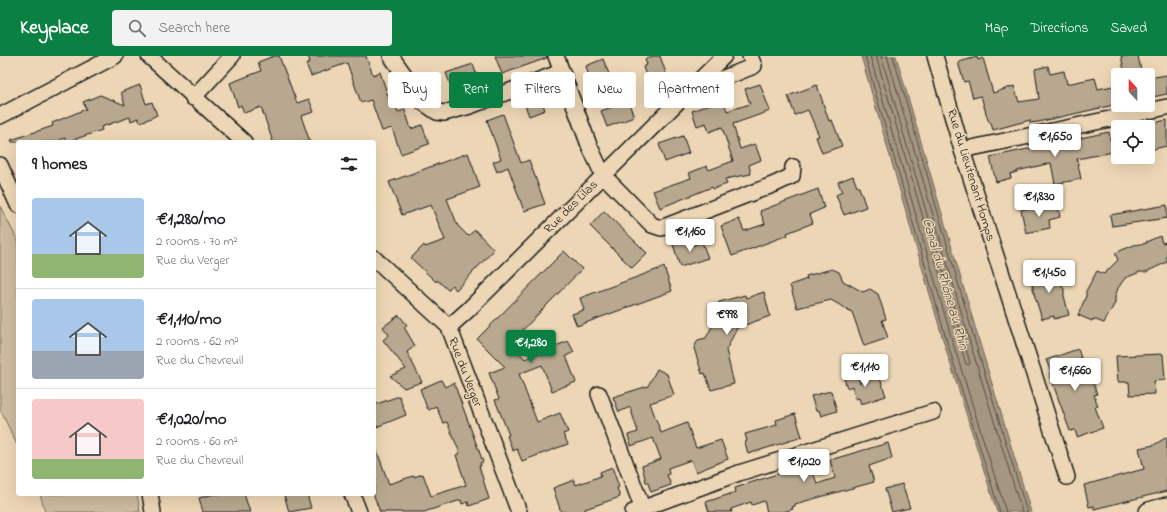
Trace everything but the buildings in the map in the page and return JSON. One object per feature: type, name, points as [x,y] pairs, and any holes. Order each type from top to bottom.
[{"type":"main road","points":[[1149,512],[1167,507]]},
{"type":"street","points":[[0,116],[115,56]]},
{"type":"street","points":[[149,56],[236,140]]},
{"type":"street","points":[[193,98],[232,56]]},
{"type":"street","points":[[391,56],[424,103],[430,108],[444,113],[454,112],[511,91]]},
{"type":"street","points":[[556,56],[561,72]]},
{"type":"street","name":"Rue des Lilas","points":[[707,72],[724,56]]},
{"type":"street","points":[[734,74],[754,66],[750,56]]},
{"type":"street","name":"Rue du Lieutenant Homps","points":[[935,56],[962,150],[1067,477]]},
{"type":"street","points":[[962,150],[1167,107]]},
{"type":"street","points":[[575,108],[589,145],[603,175],[652,225],[661,228],[786,180],[792,176],[794,167]]},
{"type":"street","name":"Rue des Lilas","points":[[449,327],[468,310],[670,108]]},
{"type":"street","points":[[0,165],[16,201]]},
{"type":"street","points":[[0,175],[10,189]]},
{"type":"street","name":"Rue du Verger","points":[[376,260],[449,327],[516,511]]},
{"type":"street","points":[[599,394],[640,511],[739,473],[933,412]]},
{"type":"street","points":[[150,496],[154,512]]},
{"type":"street","points":[[353,496],[358,512]]},
{"type":"shaded area","points":[[0,206],[16,237],[16,443],[0,409]]},
{"type":"shaded area","points":[[41,496],[137,496],[140,512],[45,512]]},
{"type":"water","name":"Canal du Rhône au Rhin","points":[[861,56],[896,56],[980,344],[1031,512],[997,512],[944,343]]}]
